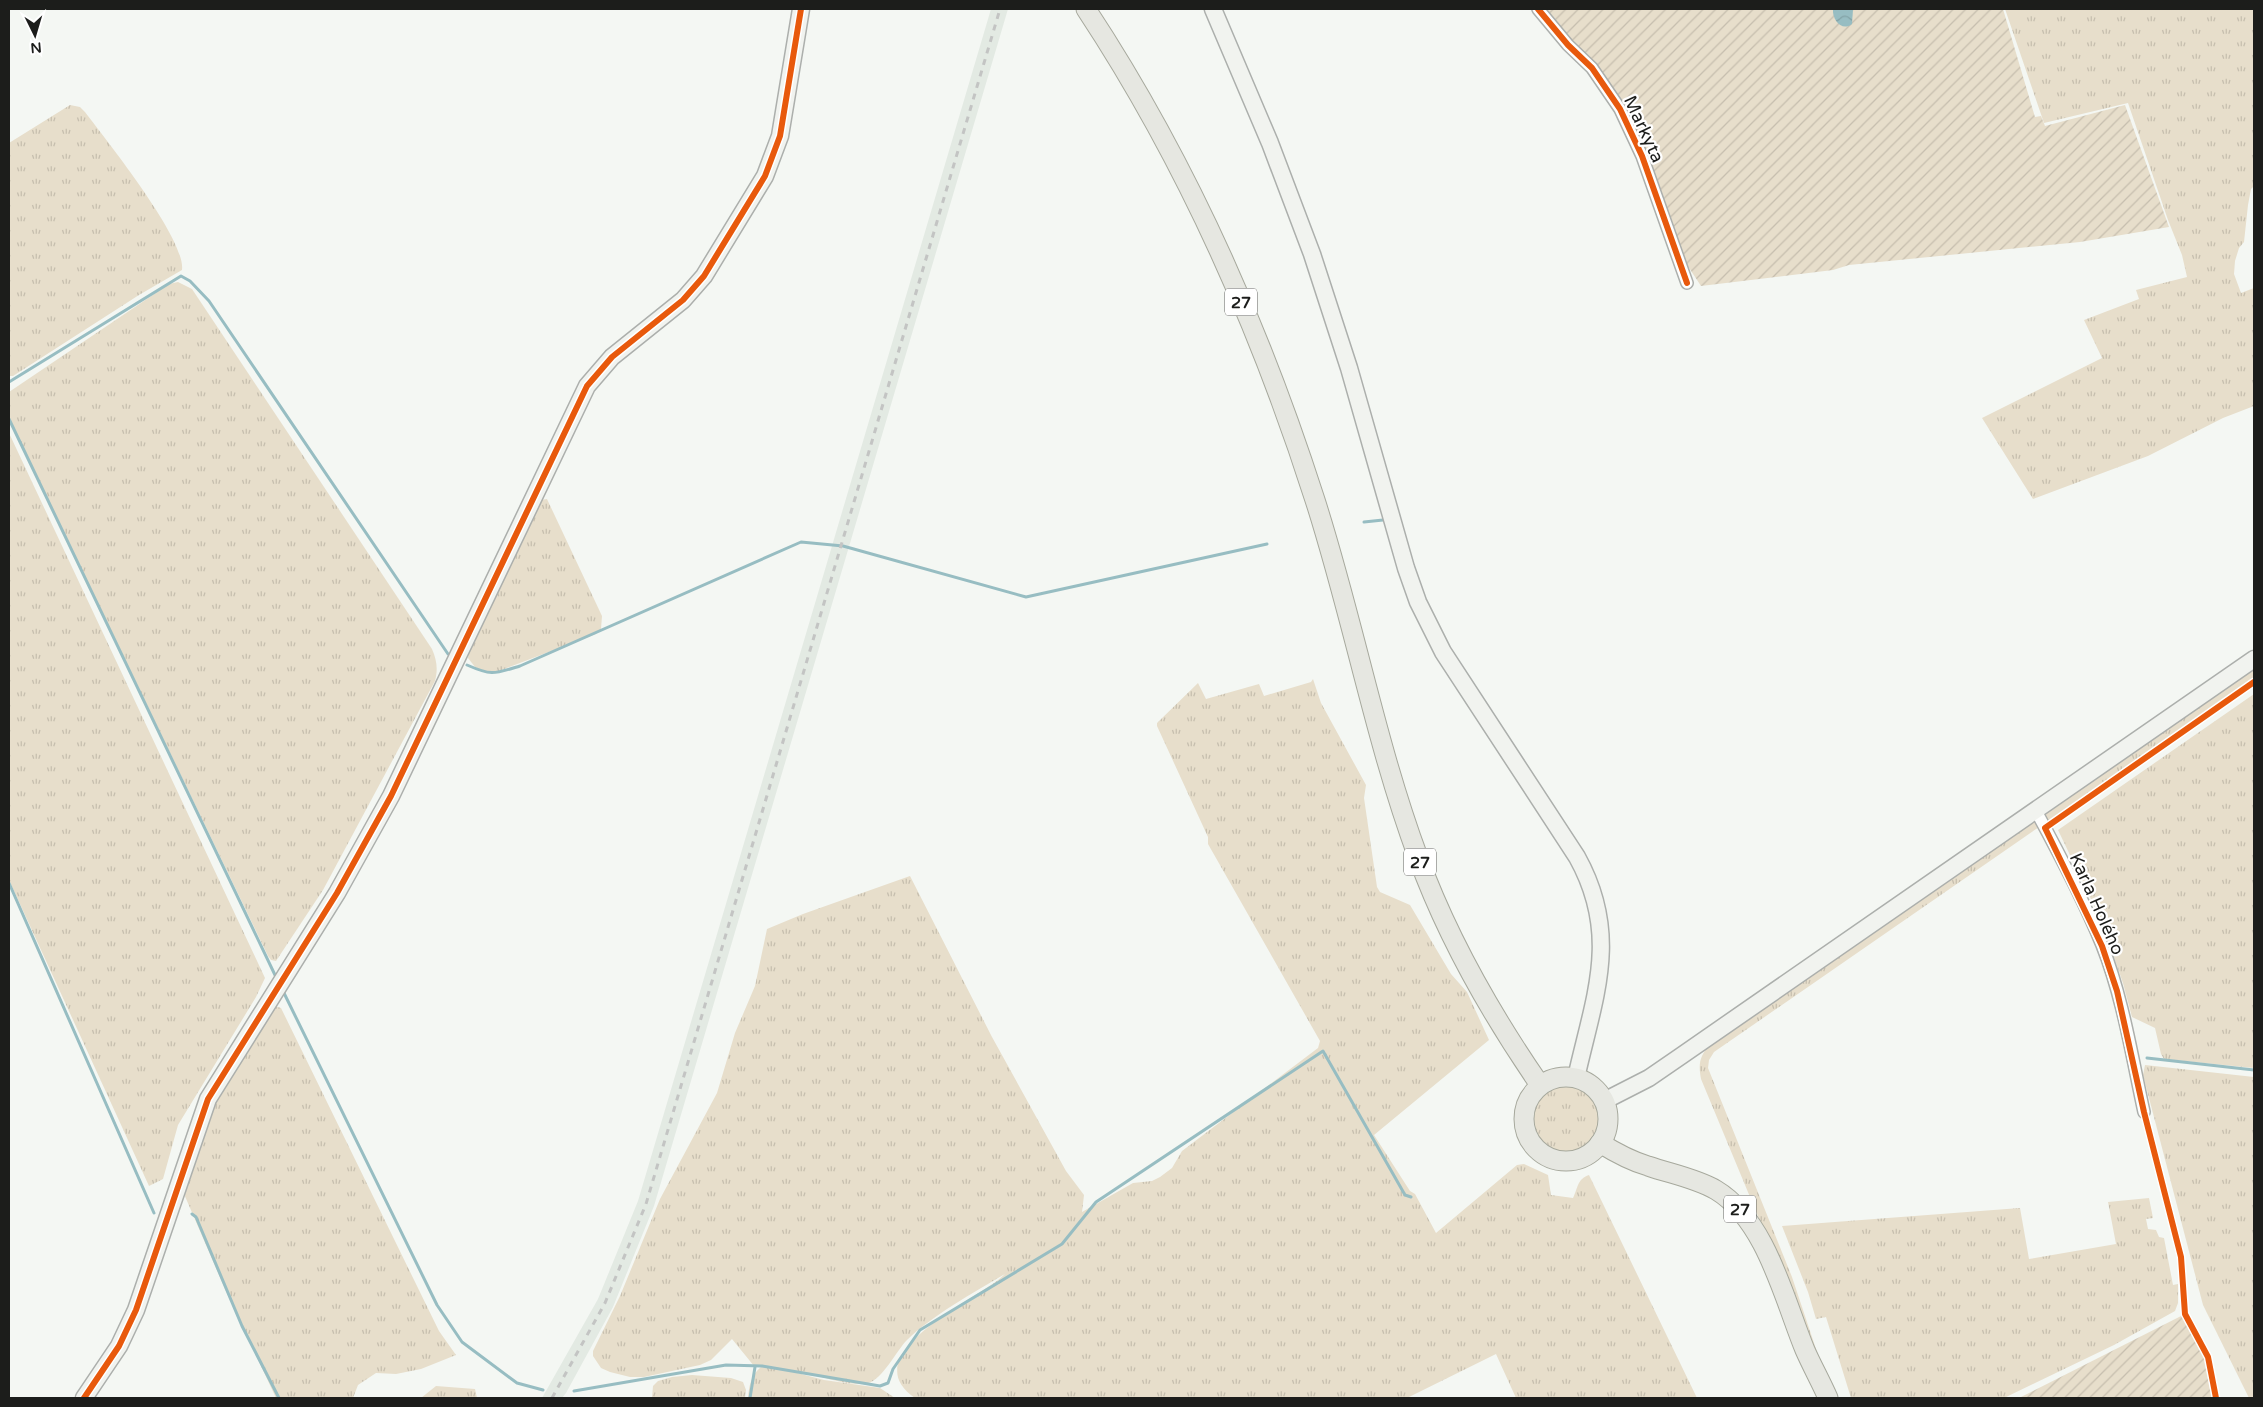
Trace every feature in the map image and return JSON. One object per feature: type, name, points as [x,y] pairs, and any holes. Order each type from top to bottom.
[{"type":"main road","points":[[84,1398],[119,1346],[136,1310],[208,1098],[337,893],[391,796],[587,386],[612,357],[683,300],[704,276],[765,176],[780,136],[801,9]]},
{"type":"main road","name":"27","points":[[1086,9],[1120,64],[1173,160],[1210,234],[1251,326],[1282,405],[1315,499],[1397,795],[1418,857],[1442,916],[1472,976],[1500,1026],[1540,1085]]},
{"type":"main road","points":[[1213,9],[1268,137],[1315,263],[1349,368],[1406,568],[1418,602],[1443,652],[1577,857],[1596,899],[1602,929],[1601,962],[1576,1078]]},
{"type":"main road","points":[[1604,1101],[1649,1078],[2254,659]]},
{"type":"main road","points":[[1559,1077],[1576,1078],[1593,1086],[1604,1101],[1608,1123],[1600,1143],[1588,1155],[1567,1161],[1548,1157],[1535,1148],[1525,1130],[1524,1114],[1530,1098],[1540,1085],[1559,1077]]},
{"type":"main road","name":"27","points":[[1600,1143],[1637,1162],[1706,1185],[1724,1195],[1739,1208],[1768,1256],[1805,1350],[1828,1398]]},
{"type":"main road","name":"27","points":[[1805,1350],[1815,1398]]},
{"type":"street","name":"Markyta","points":[[1538,9],[1568,45],[1592,68],[1620,109],[1642,156],[1687,283]]},
{"type":"street","name":"Karla Holého","points":[[2036,811],[2102,946],[2117,991],[2144,1112]]},
{"type":"shaded area","points":[[991,9],[1008,9],[654,1206],[613,1307],[566,1393],[562,1398],[542,1398],[598,1299],[638,1201]]},
{"type":"green space","points":[[1538,9],[2003,9],[2035,117],[2041,116],[2045,126],[2125,105],[2169,227],[2080,242],[1849,265],[1833,270],[1701,286],[1672,242],[1620,109]]},
{"type":"green space","points":[[2005,9],[2254,9],[2254,186],[2251,189],[2248,205],[2244,242],[2239,248],[2234,274],[2241,293],[2254,288],[2254,406],[2223,418],[2148,456],[2033,499],[1982,418],[2102,358],[2084,320],[2139,299],[2136,290],[2187,277],[2182,255],[2128,103],[2044,123]]},
{"type":"green space","points":[[70,105],[80,107],[85,112],[143,190],[171,236],[180,255],[182,270],[139,295],[13,376],[9,376],[9,143]]},
{"type":"green space","points":[[178,282],[192,289],[432,649],[435,657],[435,681],[323,890],[276,961],[271,960],[268,956],[9,419],[9,392],[169,284]]},
{"type":"green space","points":[[9,433],[265,978],[256,997],[178,1125],[163,1179],[149,1186],[9,880]]},
{"type":"green space","points":[[547,499],[602,616],[601,629],[596,634],[499,671],[484,672],[475,667],[468,658],[469,650],[541,500]]},
{"type":"green space","points":[[2254,669],[2254,678],[2048,821],[2044,814]]},
{"type":"green space","points":[[1313,679],[1321,703],[1366,785],[1364,798],[1377,887],[1380,892],[1410,905],[1451,974],[1467,992],[1489,1040],[1374,1135],[1410,1191],[1415,1194],[1436,1233],[1517,1165],[1524,1164],[1548,1175],[1551,1195],[1573,1198],[1580,1181],[1589,1175],[1697,1398],[1516,1398],[1496,1354],[1407,1398],[915,1398],[899,1381],[898,1363],[909,1345],[927,1328],[1005,1274],[928,1322],[907,1340],[873,1381],[859,1384],[848,1383],[782,1369],[824,1380],[880,1388],[895,1398],[748,1398],[751,1381],[761,1367],[754,1366],[732,1339],[711,1360],[700,1365],[644,1377],[630,1377],[601,1368],[593,1356],[593,1351],[620,1296],[660,1199],[717,1093],[735,1033],[755,986],[767,929],[803,914],[910,876],[992,1037],[1066,1171],[1084,1195],[1082,1212],[1133,1183],[1152,1181],[1160,1177],[1172,1168],[1182,1151],[1318,1048],[1320,1041],[1208,844],[1208,837],[1157,726],[1157,723],[1198,683],[1206,699],[1259,684],[1264,696],[1311,682]]},
{"type":"green space","points":[[2254,694],[2254,1068],[2164,1059],[2155,1028],[2132,1017],[2123,983],[2101,920],[2058,830]]},
{"type":"green space","points":[[2034,820],[2039,827],[1714,1052],[1709,1060],[1708,1068],[1792,1277],[1828,1385],[1701,1079],[1700,1064],[1702,1056],[1710,1044]]},
{"type":"green space","points":[[275,1006],[281,1008],[439,1331],[456,1355],[421,1369],[396,1374],[376,1373],[358,1385],[353,1398],[276,1398],[225,1289],[181,1187],[206,1115]]},
{"type":"green space","points":[[2145,1065],[2254,1077],[2254,1398],[2249,1398],[2203,1305],[2143,1075]]},
{"type":"green space","points":[[1572,1086],[1590,1095],[1597,1106],[1599,1119],[1597,1132],[1590,1143],[1579,1150],[1560,1152],[1542,1143],[1535,1132],[1533,1113],[1542,1095],[1553,1088]]},
{"type":"green space","points":[[2149,1198],[2153,1218],[2146,1219],[2148,1229],[2156,1230],[2159,1237],[2164,1238],[2173,1285],[2178,1284],[2178,1303],[2175,1311],[2114,1345],[2004,1398],[1851,1398],[1826,1317],[1816,1319],[1808,1292],[1782,1226],[2020,1208],[2029,1259],[2116,1244],[2108,1202]]},
{"type":"green space","points":[[2185,1314],[2208,1357],[2216,1398],[2019,1398]]},
{"type":"green space","points":[[692,1375],[731,1378],[743,1382],[746,1390],[745,1398],[652,1398],[653,1386],[658,1381],[672,1377]]},
{"type":"green space","points":[[436,1386],[475,1389],[477,1398],[421,1398]]},
{"type":"water","points":[[1833,9],[1853,9],[1852,24],[1845,27],[1838,24],[1834,17]]},
{"type":"waterway","points":[[9,382],[181,276],[190,281],[209,301],[448,654]]},
{"type":"waterway","points":[[9,419],[275,975]]},
{"type":"waterway","points":[[1364,522],[1383,520]]},
{"type":"waterway","points":[[467,665],[493,673],[520,666],[801,542],[843,546],[1026,597],[1267,544]]},
{"type":"waterway","points":[[9,883],[154,1213]]},
{"type":"waterway","points":[[282,989],[437,1305],[462,1342],[517,1383],[543,1390]]},
{"type":"waterway","points":[[574,1391],[726,1365],[762,1366],[880,1386],[888,1383],[893,1369],[920,1330],[1062,1244],[1096,1202],[1323,1051],[1405,1195],[1411,1197]]},
{"type":"waterway","points":[[2147,1058],[2254,1070]]},
{"type":"waterway","points":[[192,1214],[196,1217],[242,1326],[279,1398]]},
{"type":"waterway","points":[[750,1398],[755,1367]]},
{"type":"railway","points":[[552,1398],[605,1303],[646,1204],[1000,9]]},
{"type":"cycle path","points":[[84,1398],[119,1346],[136,1310],[208,1099],[337,893],[391,796],[587,386],[612,357],[683,300],[704,276],[765,176],[780,136],[801,9]]},
{"type":"cycle path","points":[[1538,9],[1568,45],[1592,68],[1620,109],[1642,156],[1687,283]]},
{"type":"cycle path","points":[[2216,1398],[2208,1357],[2185,1314],[2181,1257],[2144,1112],[2117,991],[2102,946],[2045,828],[2254,682]]}]
